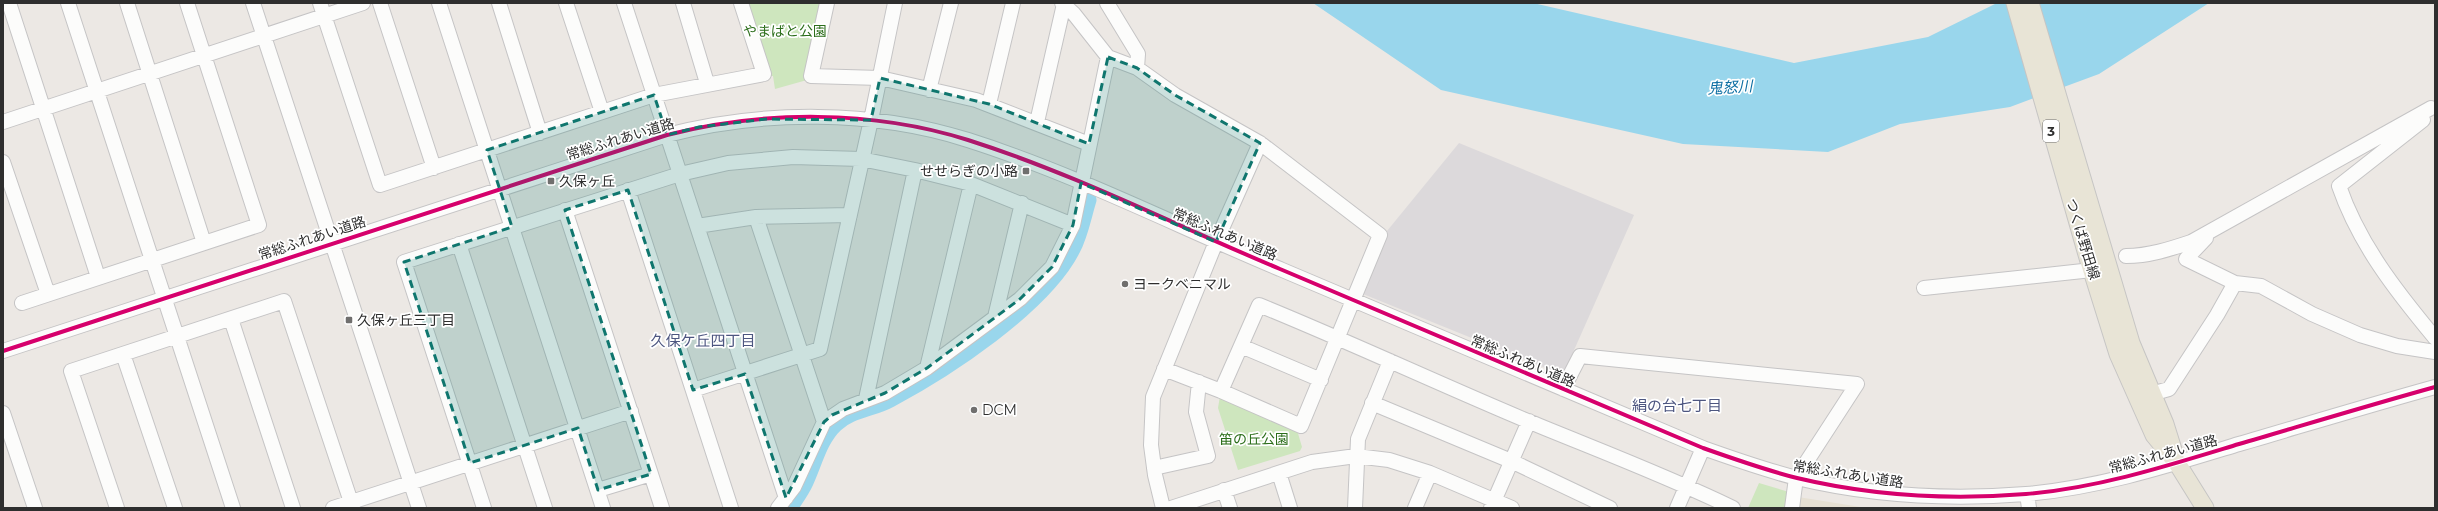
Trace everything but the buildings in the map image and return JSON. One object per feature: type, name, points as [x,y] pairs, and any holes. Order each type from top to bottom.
[{"type":"main road","name":"つくば野田線","points":[[2015,3],[2094,261],[2165,424],[2177,463]]},
{"type":"main road","name":"つくば野田線","points":[[2030,3],[2118,354],[2154,435],[2177,463],[2205,508]]},
{"type":"street","points":[[9,3],[98,277]]},
{"type":"street","points":[[68,3],[233,508]]},
{"type":"street","points":[[127,3],[204,243]]},
{"type":"street","points":[[22,303],[152,259],[260,225],[187,3]]},
{"type":"street","points":[[253,3],[419,508]]},
{"type":"street","points":[[3,122],[264,36],[322,10],[363,3]]},
{"type":"street","points":[[380,3],[434,168]]},
{"type":"street","points":[[438,3],[500,188],[603,508]]},
{"type":"street","points":[[499,3],[540,133]]},
{"type":"street","points":[[566,3],[602,112]]},
{"type":"street","points":[[624,3],[745,374],[782,503]]},
{"type":"street","points":[[683,3],[707,83]]},
{"type":"street","points":[[322,10],[380,185],[654,95],[707,83],[764,74],[741,3]]},
{"type":"street","points":[[827,3],[811,76],[880,78],[989,104],[1089,144]]},
{"type":"street","points":[[693,390],[820,349],[861,159],[871,120],[895,3]]},
{"type":"street","points":[[929,90],[951,3]]},
{"type":"street","points":[[989,104],[1013,3]]},
{"type":"street","points":[[1107,3],[1138,54],[1137,68]]},
{"type":"street","points":[[1037,122],[1063,4]]},
{"type":"street","points":[[1063,4],[1108,58],[1137,68],[1175,95],[1260,142],[1380,235],[1352,300],[1302,426],[1221,391],[1164,369]]},
{"type":"street","points":[[782,503],[794,487],[824,422],[843,409],[885,393],[927,368],[1020,299],[1052,267],[1072,225],[1108,58]]},
{"type":"street","points":[[2126,256],[2138,256],[2166,250],[2213,230],[2433,107]]},
{"type":"street","points":[[2433,107],[2429,115],[2339,186],[2355,226],[2376,261],[2395,289],[2435,338]]},
{"type":"street","name":"常総ふれあい道路","points":[[3,351],[500,188],[667,136],[699,127],[766,119],[812,117],[871,120],[968,140],[1081,183],[1352,300],[1703,448],[1796,478],[1858,489],[1901,494],[1979,496],[2027,494],[2081,486],[2177,463],[2435,387]]},
{"type":"street","points":[[1163,508],[1154,468],[1151,416],[1153,397],[1216,242],[1260,142]]},
{"type":"street","points":[[484,508],[404,262],[680,174],[728,163],[793,157],[861,159],[915,170],[971,184],[1022,203],[1072,225]]},
{"type":"street","points":[[3,162],[48,294]]},
{"type":"street","points":[[866,399],[915,170]]},
{"type":"street","points":[[927,368],[971,184]]},
{"type":"street","points":[[628,190],[731,508]]},
{"type":"street","points":[[995,317],[1022,203]]},
{"type":"street","points":[[565,210],[662,508]]},
{"type":"street","points":[[697,226],[756,217],[850,215]]},
{"type":"street","points":[[756,217],[824,422]]},
{"type":"street","points":[[2213,230],[2186,259],[2235,283],[2261,286],[2312,314],[2360,336],[2397,346],[2435,352]]},
{"type":"street","points":[[459,244],[545,508]]},
{"type":"street","points":[[1924,288],[2094,261]]},
{"type":"street","points":[[2151,394],[2169,389],[2217,315],[2235,283]]},
{"type":"street","points":[[117,508],[71,371],[284,301],[352,505]]},
{"type":"street","points":[[1221,391],[1258,304],[1338,337],[1530,422],[1687,486],[1733,508]]},
{"type":"street","points":[[231,319],[293,508]]},
{"type":"street","points":[[1241,346],[1321,380]]},
{"type":"street","points":[[123,354],[175,508]]},
{"type":"street","points":[[1563,389],[1580,356],[1856,384],[1796,478],[1792,508]]},
{"type":"street","points":[[1355,508],[1356,456],[1358,439],[1390,361]]},
{"type":"street","points":[[1154,468],[1208,456],[1196,412],[1199,382]]},
{"type":"street","points":[[1372,403],[1511,461],[1610,508]]},
{"type":"street","points":[[333,508],[352,505],[470,463],[631,411]]},
{"type":"street","points":[[3,413],[35,508]]},
{"type":"street","points":[[1492,504],[1530,422]]},
{"type":"street","points":[[1676,508],[1703,448]]},
{"type":"street","points":[[1171,508],[1312,462],[1356,456],[1389,460],[1430,473],[1492,504],[1512,508]]},
{"type":"street","points":[[1415,508],[1430,473]]},
{"type":"street","points":[[598,490],[651,474]]},
{"type":"street","points":[[1279,474],[1290,508]]},
{"type":"street","points":[[1224,490],[1230,508]]},
{"type":"street","points":[[2027,494],[2029,508]]},
{"type":"highlighted area","points":[[1108,57],[1137,68],[1175,95],[1260,143],[1216,242],[1081,183],[1073,225],[1052,267],[1020,299],[927,368],[885,393],[832,415],[824,422],[786,498],[745,374],[693,390],[628,190],[565,210],[651,474],[598,490],[578,428],[470,463],[404,262],[512,227],[487,150],[654,95],[667,135],[699,127],[766,119],[871,120],[880,78],[989,104],[1089,144]]},
{"type":"shaded area","points":[[1459,143],[1634,215],[1563,375],[1363,294],[1387,231]]},
{"type":"shaded area","points":[[1798,497],[1867,508],[1796,508]]},
{"type":"green space","name":"やまばと公園","points":[[746,3],[821,3],[807,80],[775,89],[773,76],[768,76]]},
{"type":"green space","name":"笛の丘公園","points":[[1220,396],[1297,430],[1302,447],[1300,451],[1238,470],[1218,408]]},
{"type":"green space","points":[[1759,483],[1789,492],[1787,508],[1748,508]]},
{"type":"water","name":"鬼怒川","points":[[1313,3],[1533,3],[1794,63],[1928,37],[1997,3],[2209,3],[2099,74],[2010,107],[1900,124],[1828,152],[1683,144],[1441,90]]},
{"type":"waterway","points":[[789,508],[803,485],[821,444],[829,430],[835,424],[848,415],[890,399],[938,371],[991,334],[1016,314],[1039,292],[1058,271],[1072,249],[1088,200]]},
{"type":"cycle path","points":[[3,351],[667,135],[741,121],[818,117],[894,123],[932,130],[968,140],[1047,168],[1126,201],[1241,253],[1703,448],[1785,475],[1854,489],[1882,493],[1969,497],[2026,494],[2080,487],[2134,475],[2435,387]]},
{"type":"place","name":"せせらぎの小路","points":[[1026,171]]},
{"type":"place","name":"久保ヶ丘","points":[[551,181]]},
{"type":"place","name":"ヨークベニマル","points":[[1125,284]]},
{"type":"place","name":"久保ヶ丘三丁目","points":[[349,320]]},
{"type":"place","name":"DCM","points":[[974,410]]},
{"type":"district","name":"久保ケ丘四丁目","points":[[703,340]]},
{"type":"district","name":"絹の台七丁目","points":[[1677,405]]}]
